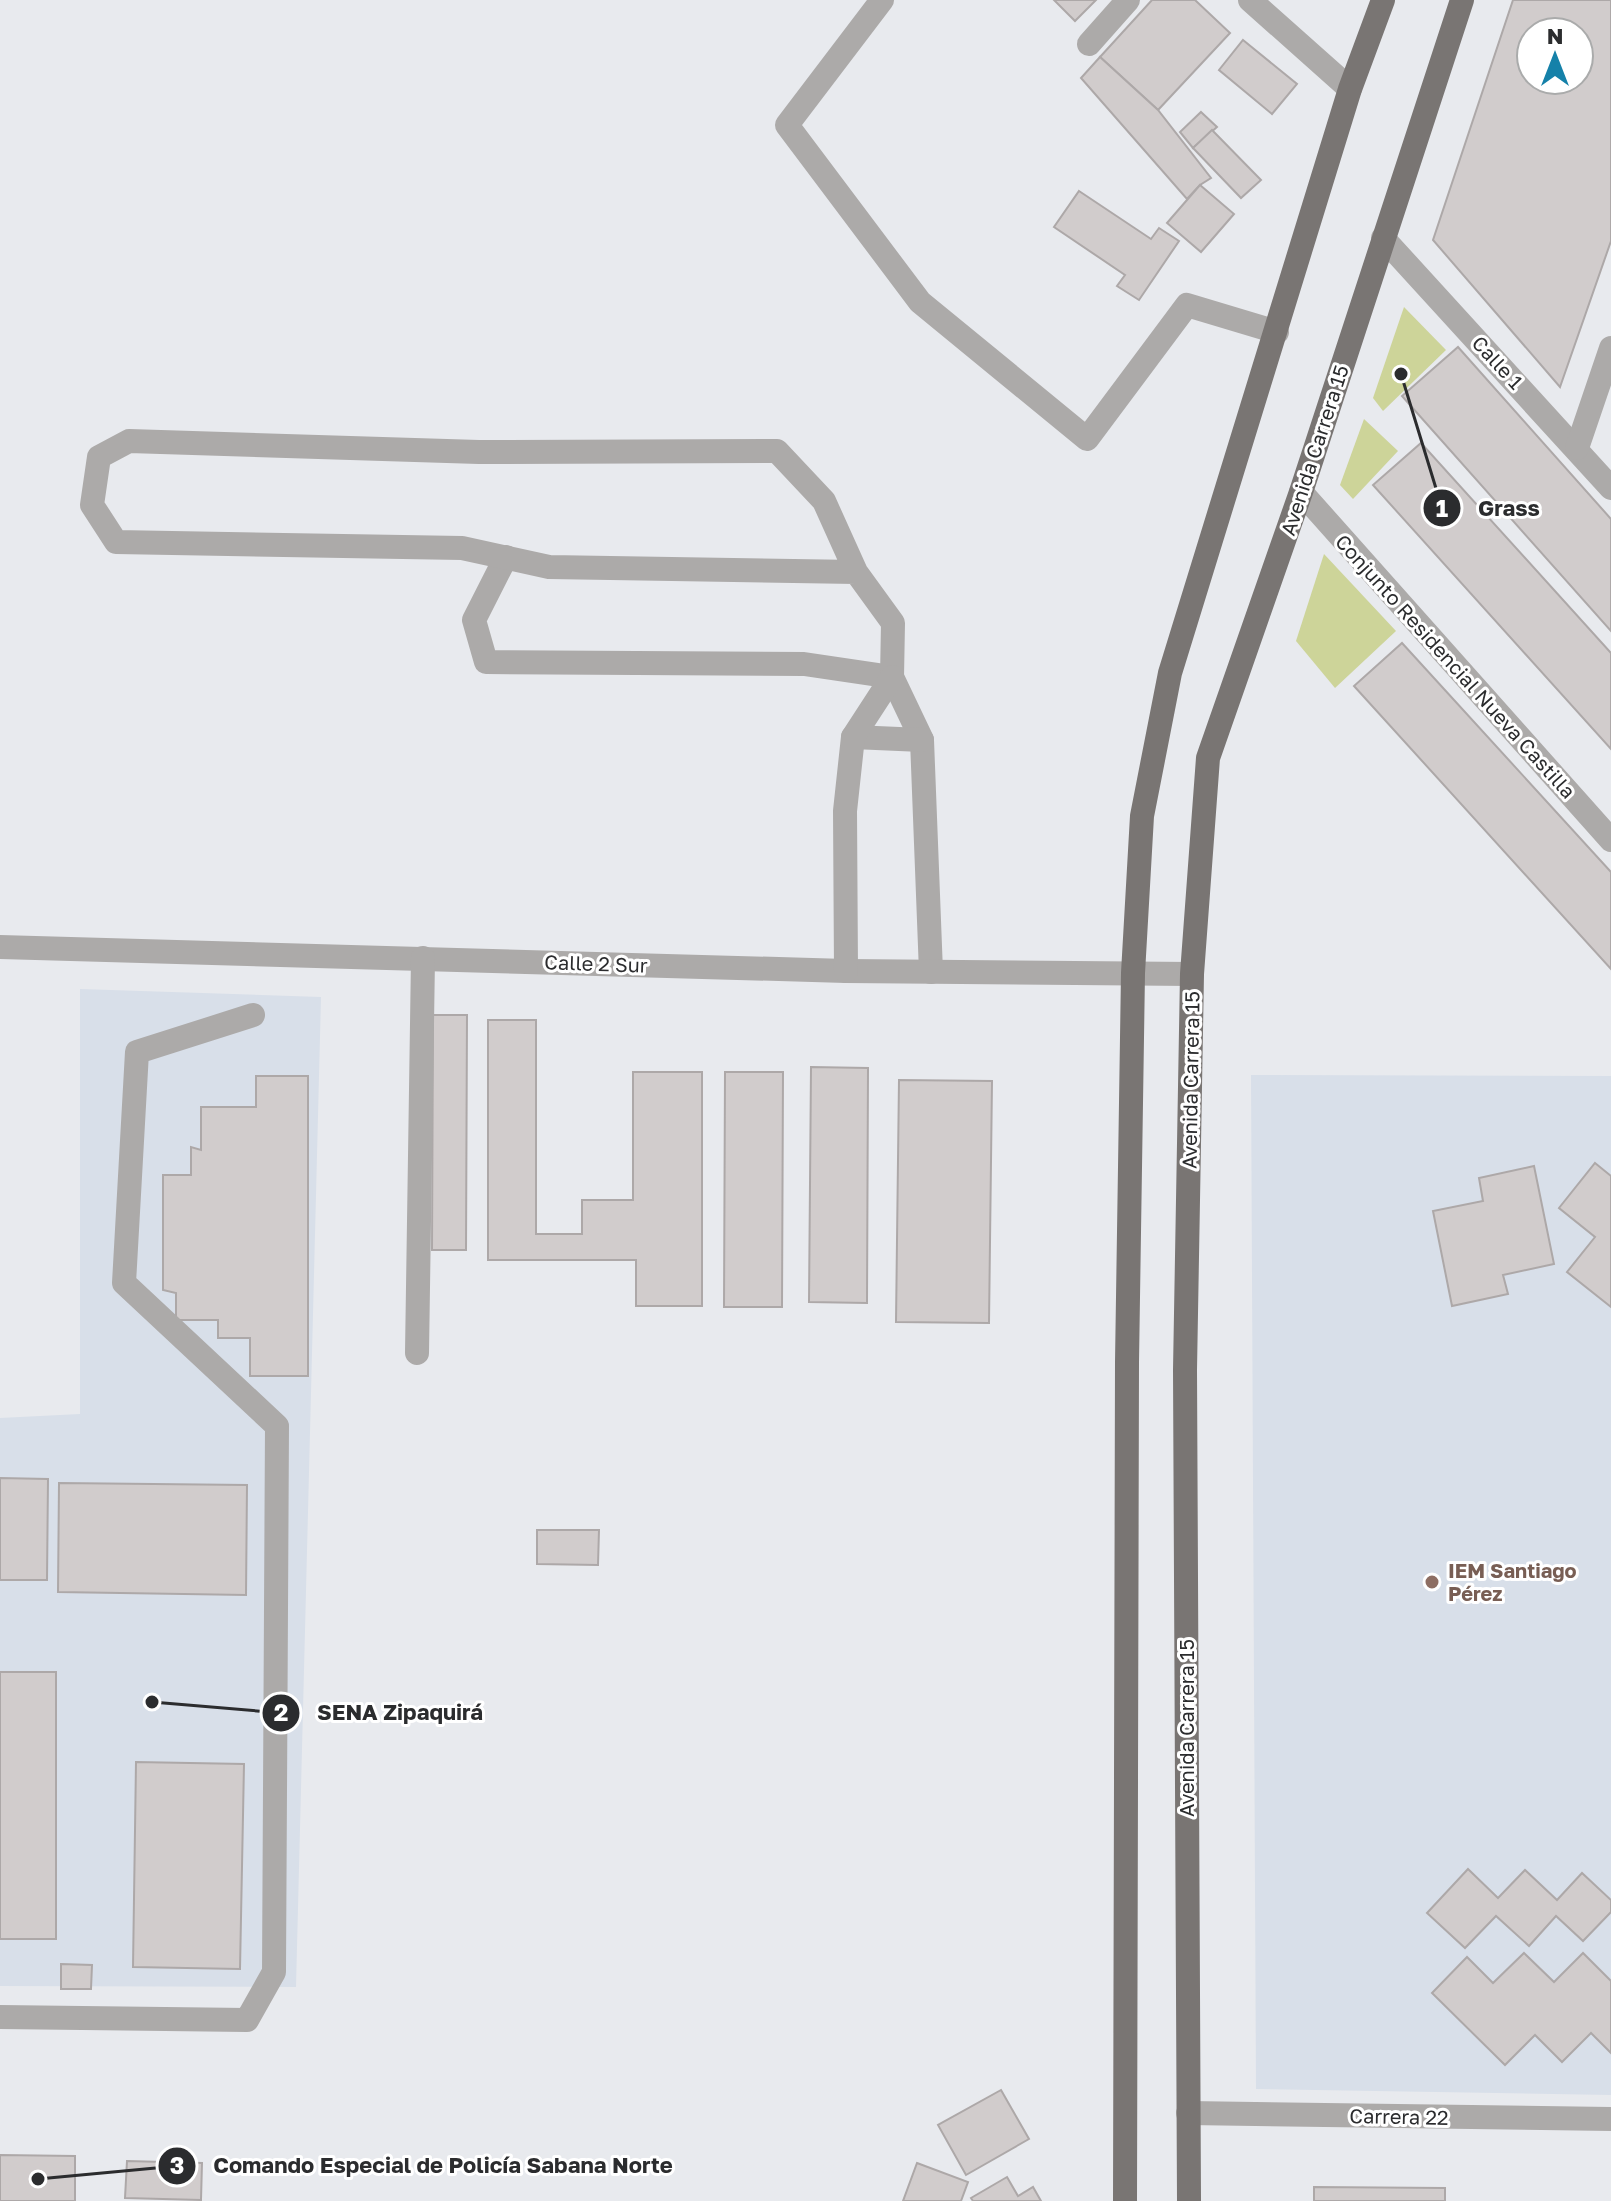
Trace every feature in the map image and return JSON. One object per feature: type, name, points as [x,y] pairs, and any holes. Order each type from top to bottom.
[{"type":"main road","points":[[1125,2201],[1127,1362],[1133,973],[1142,816],[1170,673],[1350,89],[1383,0]]},
{"type":"main road","name":"Avenida Carrera 15","points":[[1189,2201],[1185,1370],[1192,974],[1208,758],[1301,492],[1462,0]]},
{"type":"street","points":[[882,0],[787,125],[920,302],[1087,439],[1187,305],[1277,332]]},
{"type":"street","points":[[1089,44],[1128,0]]},
{"type":"street","points":[[1250,0],[1350,89]]},
{"type":"street","name":"Calle 1","points":[[1383,238],[1611,488]]},
{"type":"street","points":[[1577,448],[1611,348]]},
{"type":"street","points":[[856,572],[549,567],[462,548],[116,542],[92,505],[99,457],[129,441],[479,452],[777,451],[824,501],[856,572],[893,623],[892,677],[922,740],[931,972]]},
{"type":"street","name":"Conjunto Residencial Nueva Castilla","points":[[1301,492],[1611,840]]},
{"type":"street","points":[[506,557],[474,620],[486,662],[804,664],[892,677]]},
{"type":"street","points":[[846,971],[845,811],[853,737],[892,677]]},
{"type":"street","points":[[853,737],[922,740]]},
{"type":"street","name":"Calle 2 Sur","points":[[0,947],[846,971],[1192,974]]},
{"type":"street","points":[[417,1353],[423,958]]},
{"type":"street","points":[[0,2017],[247,2020],[274,1972],[277,1426],[124,1283],[137,1052],[253,1015]]},
{"type":"street","name":"Carrera 22","points":[[1188,2113],[1611,2119]]},
{"type":"shaded area","points":[[80,989],[321,997],[296,1987],[0,1986],[0,1418],[80,1414]]},
{"type":"shaded area","name":"IEM Santiago Pérez","points":[[1251,1075],[1611,1076],[1611,2095],[1256,2089]]},
{"type":"green space","points":[[1404,307],[1446,350],[1383,411],[1373,398]]},
{"type":"green space","points":[[1364,419],[1398,451],[1353,499],[1340,485]]},
{"type":"green space","points":[[1324,554],[1396,631],[1335,688],[1296,641]]},
{"type":"building","points":[[1054,0],[1096,0],[1075,21]]},
{"type":"building","points":[[1152,0],[1195,0],[1230,33],[1158,110],[1100,57]]},
{"type":"building","points":[[1513,0],[1611,0],[1611,241],[1560,387],[1433,240]]},
{"type":"building","points":[[1243,40],[1297,84],[1272,114],[1219,70]]},
{"type":"building","points":[[1100,57],[1158,110],[1211,178],[1187,199],[1081,78]]},
{"type":"building","points":[[1201,112],[1217,127],[1193,148],[1180,132]]},
{"type":"building","points":[[1212,130],[1261,180],[1241,198],[1193,148]]},
{"type":"building","points":[[1200,185],[1234,214],[1201,252],[1167,223]]},
{"type":"building","points":[[1079,191],[1151,239],[1159,228],[1179,241],[1139,300],[1117,286],[1125,275],[1054,227]]},
{"type":"building","points":[[1458,347],[1611,519],[1611,631],[1402,396]]},
{"type":"building","points":[[1421,443],[1611,653],[1611,749],[1373,485]]},
{"type":"building","points":[[1402,643],[1611,872],[1611,969],[1354,686]]},
{"type":"building","points":[[433,1015],[467,1015],[466,1250],[432,1250]]},
{"type":"building","points":[[488,1020],[536,1020],[536,1234],[582,1234],[582,1200],[633,1200],[633,1072],[702,1072],[702,1306],[636,1306],[636,1260],[488,1260]]},
{"type":"building","points":[[811,1067],[868,1068],[867,1303],[809,1302]]},
{"type":"building","points":[[725,1072],[783,1072],[782,1307],[724,1307]]},
{"type":"building","points":[[256,1076],[308,1076],[308,1376],[250,1376],[250,1338],[218,1338],[218,1320],[176,1320],[176,1293],[163,1290],[163,1175],[191,1175],[191,1147],[201,1150],[201,1107],[256,1107]]},
{"type":"building","points":[[899,1080],[992,1081],[989,1323],[896,1322]]},
{"type":"building","points":[[1595,1163],[1611,1176],[1611,1307],[1567,1272],[1595,1237],[1559,1208]]},
{"type":"building","points":[[1534,1166],[1554,1264],[1503,1275],[1508,1294],[1452,1306],[1433,1211],[1483,1201],[1479,1178]]},
{"type":"building","points":[[0,1478],[48,1479],[47,1580],[0,1580]]},
{"type":"building","points":[[59,1483],[247,1485],[246,1595],[58,1592]]},
{"type":"building","points":[[537,1530],[599,1530],[598,1565],[537,1564]]},
{"type":"building","points":[[0,1672],[56,1672],[56,1939],[0,1939]]},
{"type":"building","points":[[136,1762],[244,1764],[240,1969],[133,1967]]},
{"type":"building","points":[[1468,1869],[1498,1898],[1525,1870],[1557,1900],[1582,1873],[1611,1900],[1611,1912],[1583,1941],[1556,1916],[1529,1946],[1496,1916],[1465,1948],[1427,1913]]},
{"type":"building","points":[[1524,1953],[1554,1982],[1583,1953],[1611,1981],[1611,2053],[1591,2033],[1562,2062],[1535,2035],[1505,2065],[1432,1993],[1467,1957],[1493,1983]]},
{"type":"building","points":[[61,1964],[92,1965],[91,1989],[61,1989]]},
{"type":"building","points":[[1001,2090],[1029,2139],[966,2175],[938,2125]]},
{"type":"building","points":[[0,2155],[75,2156],[75,2201],[0,2201]]},
{"type":"building","points":[[127,2161],[202,2163],[201,2200],[125,2198]]},
{"type":"building","points":[[917,2163],[968,2182],[961,2201],[903,2201]]},
{"type":"building","points":[[1007,2177],[1018,2196],[1033,2187],[1041,2201],[973,2201],[971,2198]]},
{"type":"building","points":[[1314,2187],[1445,2188],[1445,2201],[1314,2201]]},
{"type":"place","name":"Grass","points":[[1401,374]]},
{"type":"place","name":"IEM Santiago Pérez","points":[[1432,1582]]},
{"type":"place","name":"SENA Zipaquirá","points":[[152,1702]]},
{"type":"place","name":"Comando Especial de Policía Sabana Norte","points":[[38,2179]]}]
